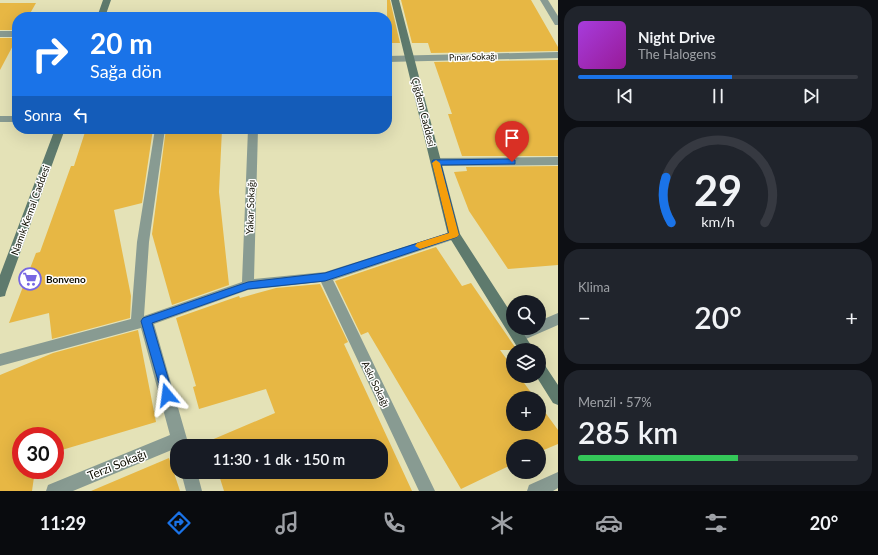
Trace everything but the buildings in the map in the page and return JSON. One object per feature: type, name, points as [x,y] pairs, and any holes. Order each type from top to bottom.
[{"type":"main road","points":[[103,12],[108,0]]},
{"type":"main road","name":"Çiğdem Caddesi","points":[[395,0],[454,235],[506,317]]},
{"type":"main road","name":"Namık Kemal Caddesi","points":[[0,292],[58,134]]},
{"type":"main road","points":[[546,379],[558,398]]},
{"type":"street","points":[[544,0],[558,23]]},
{"type":"street","points":[[0,34],[12,34]]},
{"type":"street","name":"Pınar Sokağı","points":[[392,59],[558,55]]},
{"type":"street","points":[[0,119],[12,119]]},
{"type":"street","points":[[159,134],[142,242],[142,322],[179,439]]},
{"type":"street","name":"Yakar Sokağı","points":[[248,285],[253,134]]},
{"type":"street","points":[[436,162],[558,161]]},
{"type":"street","points":[[0,360],[142,322],[248,285],[325,277],[454,235]]},
{"type":"street","name":"Askı Sokağı","points":[[325,277],[427,491]]},
{"type":"street","points":[[546,324],[558,318]]},
{"type":"street","name":"Terzi Sokağı","points":[[54,491],[170,447]]},
{"type":"street","points":[[191,479],[194,491]]},
{"type":"street","points":[[535,491],[558,480]]},
{"type":"slow traffic","points":[[420,246],[454,235],[436,163]]},
{"type":"place","name":"Bonveno","points":[[30,279]]},
{"type":"route","points":[[167,395],[146,321],[248,285],[325,277],[454,235],[436,162],[512,162]]}]
